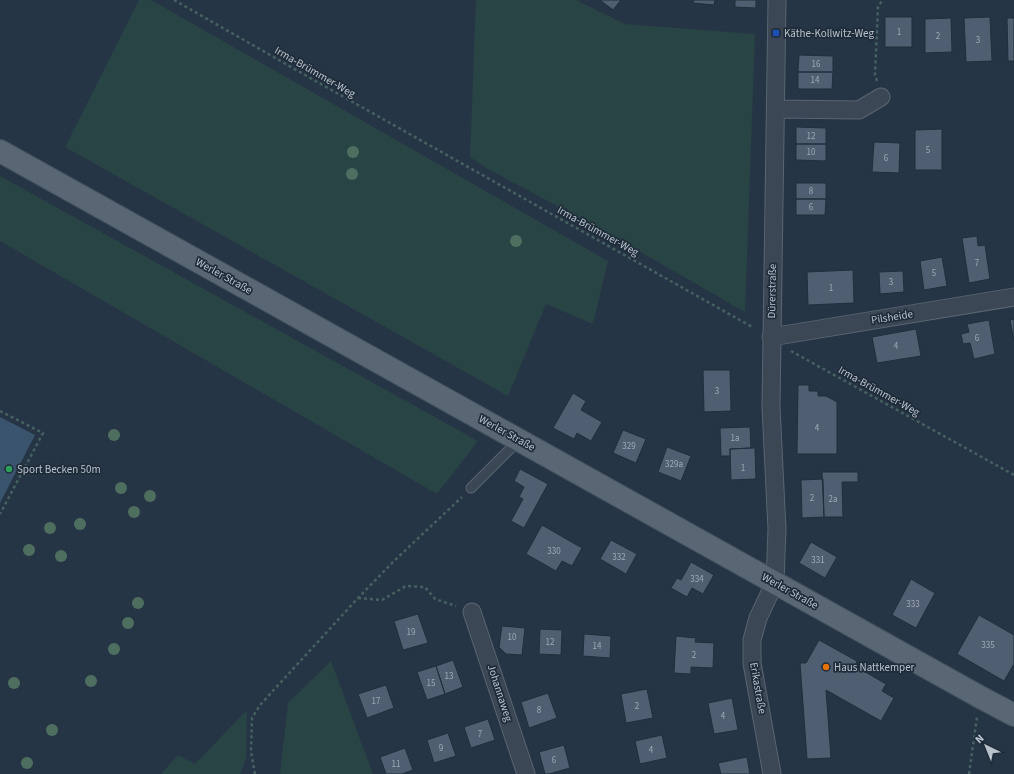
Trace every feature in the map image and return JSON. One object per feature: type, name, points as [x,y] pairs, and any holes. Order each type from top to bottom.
[{"type":"main road","name":"Werler Straße","points":[[0,151],[1014,715]]},
{"type":"street","name":"Dürerstraße","points":[[775,582],[777,529],[771,406],[771,337],[777,0]]},
{"type":"street","points":[[776,110],[859,110],[881,97]]},
{"type":"street","name":"Pilsheide","points":[[771,337],[1014,297]]},
{"type":"street","name":"Erikastraße","points":[[772,774],[752,663],[752,640],[758,618],[775,582]]},
{"type":"street","name":"Johannaweg","points":[[472,612],[526,774]]},
{"type":"lane","points":[[471,488],[519,440]]},
{"type":"path","name":"Irma-Brümmer-Weg","points":[[174,0],[771,337],[794,353],[1014,475]]},
{"type":"path","points":[[881,97],[875,75],[878,6],[883,0]]},
{"type":"path","points":[[0,412],[43,433],[0,514]]},
{"type":"path","points":[[255,774],[251,752],[252,718],[260,705],[358,598],[395,560],[471,488]]},
{"type":"path","points":[[358,598],[382,600],[406,586],[425,587],[435,599],[472,612]]},
{"type":"path","points":[[969,774],[980,697]]},
{"type":"green space","points":[[139,0],[151,0],[608,261],[593,324],[546,304],[508,396],[65,147]]},
{"type":"green space","points":[[476,0],[576,0],[625,24],[755,34],[745,312],[597,227],[486,168],[470,157]]},
{"type":"green space","points":[[0,176],[478,441],[437,494],[0,241]]},
{"type":"green space","points":[[331,661],[373,774],[280,774],[288,703]]},
{"type":"green space","points":[[247,710],[246,758],[240,774],[161,774],[178,755],[195,764]]},
{"type":"water","name":"Sport Becken 50m","points":[[0,417],[35,435],[0,503]]},
{"type":"building","points":[[600,0],[621,0],[613,10]]},
{"type":"building","points":[[694,0],[715,0],[714,5],[693,3]]},
{"type":"building","points":[[735,0],[756,0],[756,8],[735,7]]},
{"type":"building","points":[[885,17],[912,17],[912,47],[885,47]]},
{"type":"building","points":[[990,17],[992,61],[966,62],[964,18]]},
{"type":"building","points":[[951,18],[952,52],[925,53],[925,19]]},
{"type":"building","points":[[1007,18],[1014,18],[1014,61],[1008,61]]},
{"type":"building","points":[[799,55],[833,56],[833,72],[798,72]]},
{"type":"building","points":[[798,72],[833,72],[832,89],[798,89]]},
{"type":"building","points":[[796,127],[826,128],[826,144],[796,144]]},
{"type":"building","points":[[942,129],[942,170],[915,170],[915,130]]},
{"type":"building","points":[[874,142],[900,143],[899,173],[872,172]]},
{"type":"building","points":[[796,144],[826,144],[826,161],[796,160]]},
{"type":"building","points":[[796,183],[826,183],[826,199],[796,199]]},
{"type":"building","points":[[796,199],[826,199],[825,215],[796,215]]},
{"type":"building","points":[[977,236],[978,246],[985,245],[990,279],[969,283],[962,238]]},
{"type":"building","points":[[942,257],[947,286],[924,290],[920,261]]},
{"type":"building","points":[[853,270],[854,303],[808,305],[807,272]]},
{"type":"building","points":[[903,271],[904,292],[880,294],[879,272]]},
{"type":"building","points":[[1014,319],[1014,341],[1010,320]]},
{"type":"building","points":[[989,320],[995,354],[974,359],[970,343],[963,344],[961,334],[969,332],[967,324]]},
{"type":"building","points":[[916,329],[921,356],[877,363],[872,337]]},
{"type":"building","points":[[703,370],[730,370],[731,411],[704,412]]},
{"type":"building","points":[[798,385],[809,385],[809,391],[818,391],[818,396],[826,396],[837,402],[837,454],[797,454]]},
{"type":"building","points":[[573,393],[586,401],[581,410],[602,422],[591,441],[577,433],[574,439],[553,428]]},
{"type":"building","points":[[750,427],[751,448],[730,449],[730,456],[721,456],[720,428]]},
{"type":"building","points":[[623,430],[646,439],[636,463],[613,453]]},
{"type":"building","points":[[667,447],[691,456],[681,481],[658,472]]},
{"type":"building","points":[[755,448],[756,479],[731,480],[730,449]]},
{"type":"building","points":[[520,469],[548,484],[524,528],[511,521],[523,499],[519,497],[524,487],[514,481]]},
{"type":"building","points":[[822,472],[858,472],[858,482],[842,482],[843,517],[824,517]]},
{"type":"building","points":[[823,479],[824,517],[802,518],[801,480]]},
{"type":"building","points":[[542,525],[582,548],[572,566],[562,561],[556,571],[526,554]]},
{"type":"building","points":[[611,540],[637,554],[626,574],[600,559]]},
{"type":"building","points":[[811,542],[837,557],[825,578],[799,563]]},
{"type":"building","points":[[691,562],[714,575],[703,594],[692,588],[687,597],[671,588],[677,578],[681,580]]},
{"type":"building","points":[[911,579],[935,593],[916,628],[892,615]]},
{"type":"building","points":[[418,614],[428,643],[403,650],[394,621]]},
{"type":"building","points":[[979,615],[1014,635],[1014,664],[1004,681],[957,654]]},
{"type":"building","points":[[502,626],[525,628],[522,655],[506,654],[499,647]]},
{"type":"building","points":[[540,629],[562,630],[561,655],[539,654]]},
{"type":"building","points":[[584,634],[611,636],[610,658],[583,656]]},
{"type":"building","points":[[676,636],[696,638],[695,642],[714,643],[713,668],[691,667],[691,674],[674,673]]},
{"type":"building","points":[[819,640],[857,661],[855,666],[886,684],[882,691],[894,698],[881,721],[826,690],[831,758],[807,759],[800,663],[806,663]]},
{"type":"building","points":[[453,660],[463,687],[445,694],[436,666]]},
{"type":"building","points":[[436,666],[445,694],[427,700],[417,672]]},
{"type":"building","points":[[386,685],[394,708],[367,718],[358,694]]},
{"type":"building","points":[[647,689],[653,718],[626,723],[621,694]]},
{"type":"building","points":[[548,693],[557,718],[529,728],[521,702]]},
{"type":"building","points":[[732,698],[738,730],[714,734],[708,703]]},
{"type":"building","points":[[488,719],[495,740],[471,748],[464,727]]},
{"type":"building","points":[[448,733],[456,756],[434,763],[427,740]]},
{"type":"building","points":[[662,735],[667,758],[640,764],[635,741]]},
{"type":"building","points":[[564,745],[570,768],[545,774],[539,752]]},
{"type":"building","points":[[405,748],[413,770],[402,774],[386,774],[380,757]]},
{"type":"building","points":[[747,757],[750,774],[721,774],[718,763]]},
{"type":"place","name":"Käthe-Kollwitz-Weg","points":[[776,33]]},
{"type":"place","name":"Sport Becken 50m","points":[[9,469]]},
{"type":"place","name":"Haus Nattkemper","points":[[826,667]]}]
